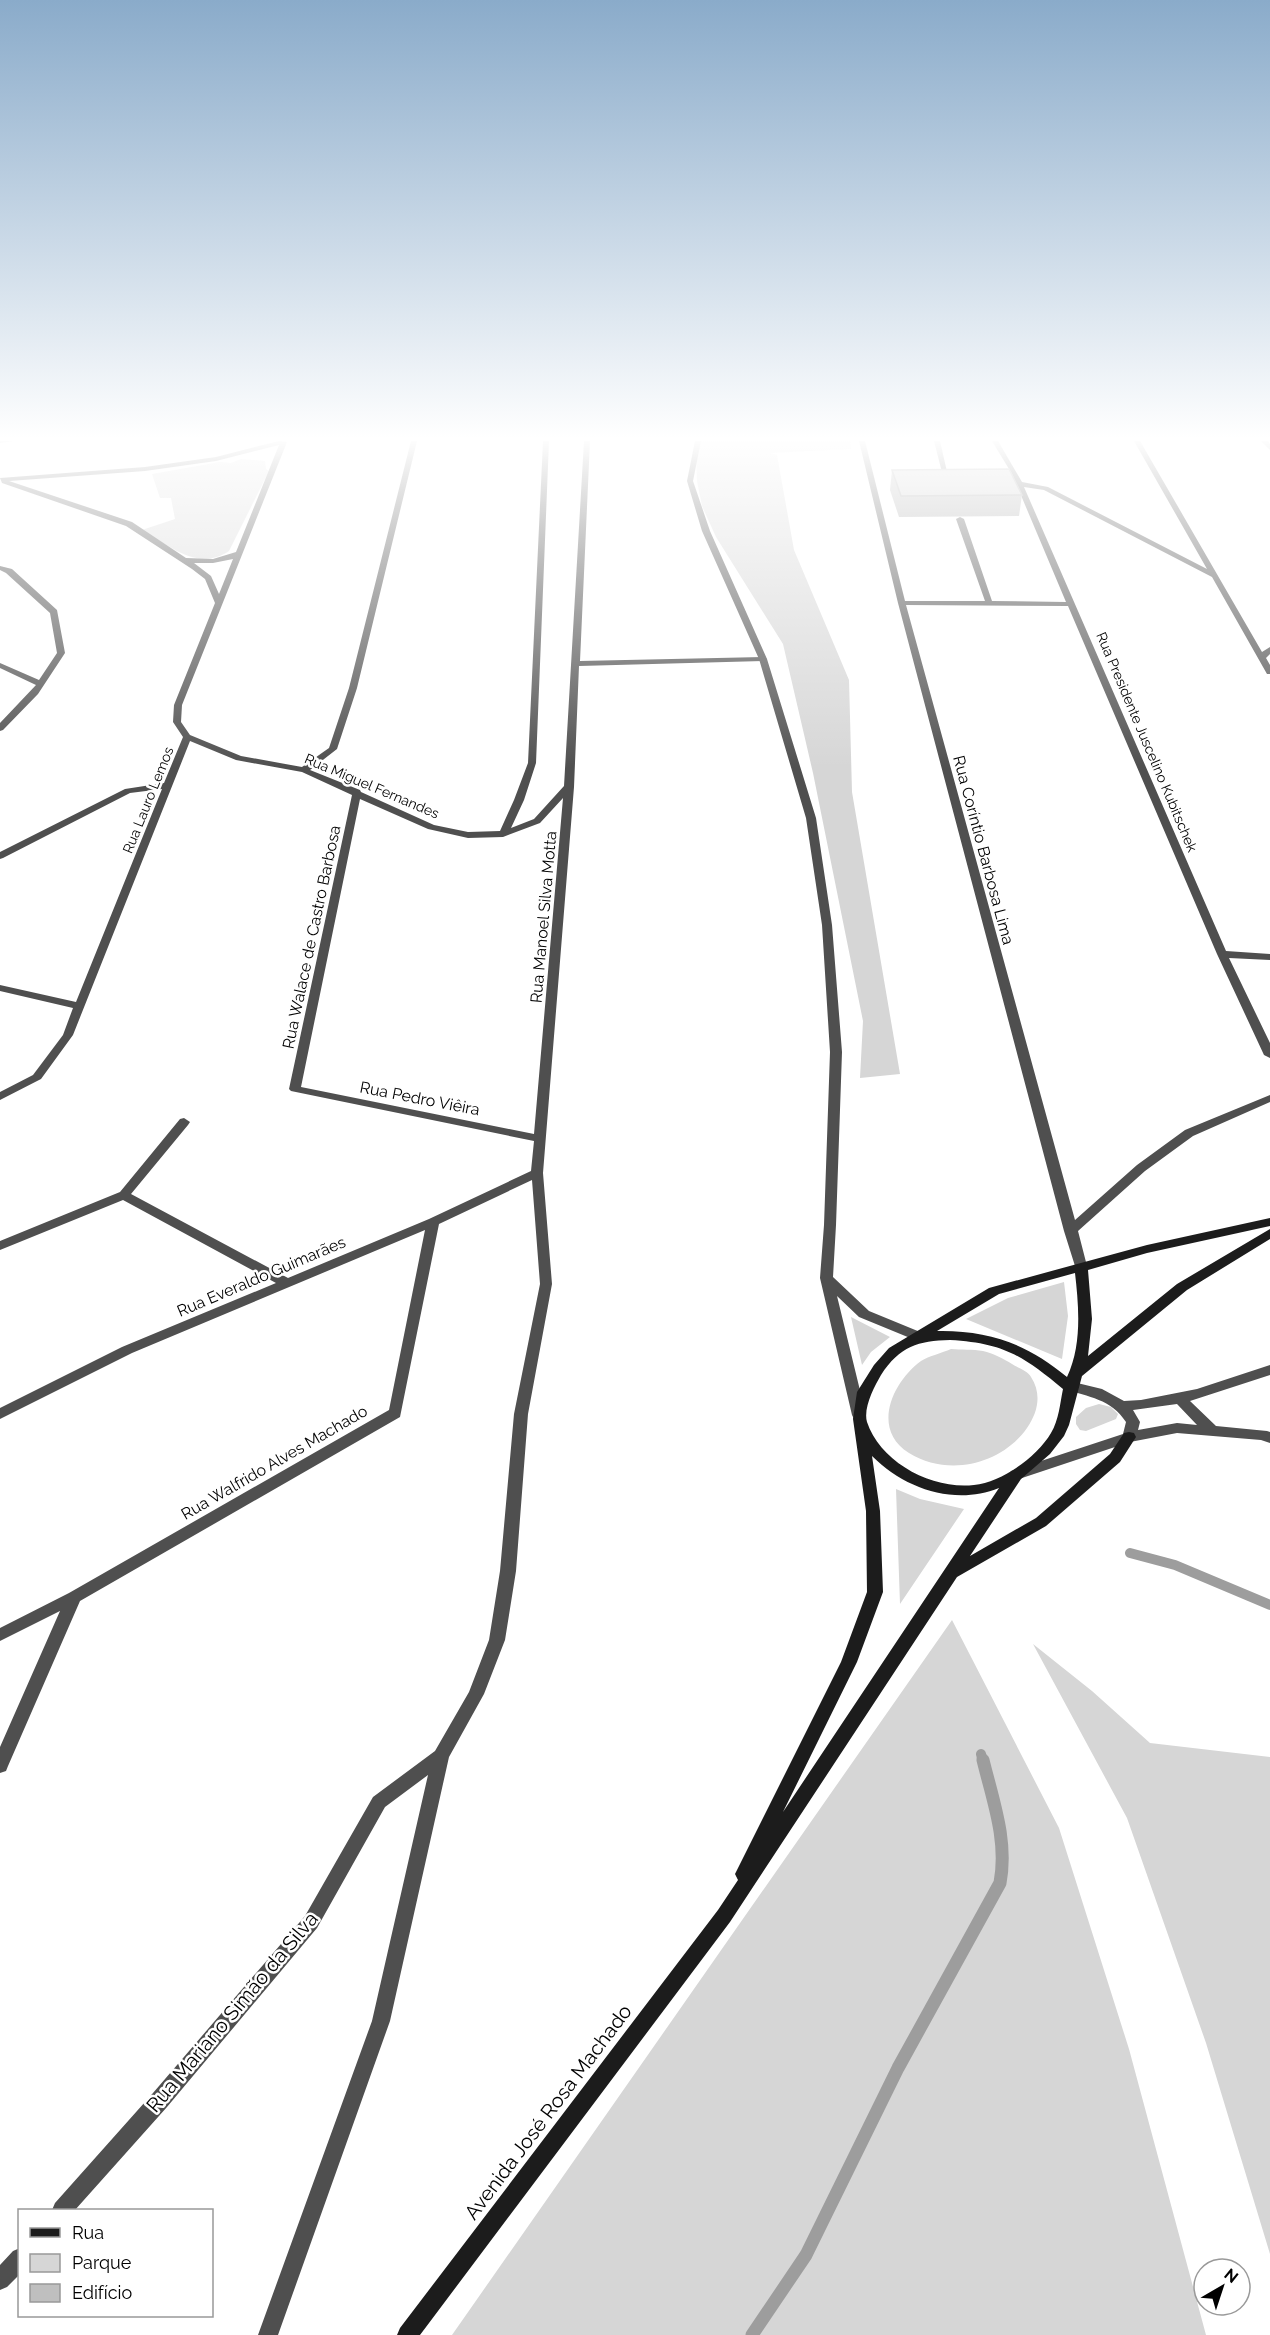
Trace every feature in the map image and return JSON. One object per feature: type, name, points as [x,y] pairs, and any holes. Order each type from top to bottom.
[{"type":"main road","points":[[724,1916],[849,1662],[875,1592],[873,1511],[860,1419],[864,1392],[879,1368],[894,1351],[994,1291],[1081,1266],[1270,1222]]},
{"type":"main road","points":[[1073,1380],[1182,1287],[1270,1233]]},
{"type":"main road","points":[[860,1419],[876,1450],[891,1466],[930,1485],[969,1491],[985,1488],[1016,1475],[1044,1452],[1059,1431],[1073,1380],[1084,1351],[1086,1321],[1081,1266]]},
{"type":"main road","points":[[920,1337],[946,1334],[975,1337],[1003,1344],[1030,1355],[1073,1380]]},
{"type":"main road","points":[[953,1573],[1041,1522],[1115,1458],[1129,1437]]},
{"type":"main road","points":[[724,1916],[1016,1475]]},
{"type":"main road","name":"Avenida José Rosa Machado","points":[[407,2335],[724,1916]]},
{"type":"street","points":[[166,550],[195,567],[208,578],[218,601]]},
{"type":"street","name":"Rua Lauro Lemos","points":[[0,1097],[37,1077],[68,1035],[187,737],[177,722],[178,705],[240,550]]},
{"type":"street","points":[[304,770],[333,749],[353,688],[387,550]]},
{"type":"street","points":[[503,834],[519,800],[532,763],[541,550]]},
{"type":"street","name":"Rua Manoel Silva Motta","points":[[441,1756],[476,1694],[497,1640],[508,1571],[521,1414],[546,1284],[537,1173],[569,787],[582,550]]},
{"type":"street","points":[[714,550],[763,659],[811,818],[827,925],[836,1052],[826,1278],[860,1419]]},
{"type":"street","name":"Rua Coríntio Barbosa Lima","points":[[889,550],[1081,1266]]},
{"type":"street","points":[[971,550],[989,603]]},
{"type":"street","name":"Rua Presidente Juscelino Kubitschek","points":[[1048,550],[1222,954],[1270,1055]]},
{"type":"street","points":[[1164,550],[1216,577]]},
{"type":"street","points":[[1200,550],[1270,672]]},
{"type":"street","points":[[179,559],[207,563],[223,561],[238,554]]},
{"type":"street","points":[[0,568],[9,572],[54,612],[60,653],[40,684],[9,721],[0,728]]},
{"type":"street","points":[[902,603],[1071,604]]},
{"type":"street","points":[[1261,658],[1270,649]]},
{"type":"street","points":[[576,664],[763,659]]},
{"type":"street","points":[[0,665],[40,684]]},
{"type":"street","name":"Rua Miguel Fernandes","points":[[187,737],[239,758],[304,770],[431,826],[468,835],[503,834],[537,821],[569,787]]},
{"type":"street","points":[[0,856],[128,791],[168,785]]},
{"type":"street","name":"Rua Walace de Castro Barbosa","points":[[294,1089],[357,792]]},
{"type":"street","points":[[1222,954],[1270,957]]},
{"type":"street","points":[[0,988],[80,1006]]},
{"type":"street","name":"Rua Pedro Viêira","points":[[294,1089],[540,1139]]},
{"type":"street","points":[[1070,1231],[1141,1168],[1189,1133],[1270,1098]]},
{"type":"street","points":[[0,1246],[124,1195],[184,1122]]},
{"type":"street","name":"Rua Everaldo Guimarães","points":[[0,1414],[127,1350],[433,1222],[537,1173]]},
{"type":"street","points":[[124,1195],[287,1283]]},
{"type":"street","name":"Rua Walfrido Alves Machado","points":[[0,1635],[74,1597],[395,1413],[433,1222]]},
{"type":"street","points":[[826,1278],[864,1314],[920,1337]]},
{"type":"street","points":[[1122,1406],[1181,1400],[1270,1370]]},
{"type":"street","points":[[1073,1380],[1103,1393],[1122,1406],[1132,1422],[1129,1437]]},
{"type":"street","points":[[1181,1400],[1212,1431]]},
{"type":"street","points":[[1016,1475],[1129,1437],[1177,1428],[1262,1435],[1270,1438]]},
{"type":"street","points":[[0,1766],[74,1597]]},
{"type":"street","points":[[268,2335],[381,2021],[441,1756]]},
{"type":"street","name":"Rua Mariano Simão da Silva","points":[[64,2209],[168,2091],[311,1922],[379,1802],[441,1756]]},
{"type":"street","points":[[0,2280],[18,2260]]},
{"type":"green space","points":[[176,550],[230,550],[218,557],[206,559]]},
{"type":"green space","points":[[724,550],[794,550],[849,680],[852,792],[900,1074],[860,1078],[863,1021],[813,773],[783,644]]},
{"type":"green space","points":[[1064,1282],[1068,1316],[1062,1359],[966,1319],[1008,1298]]},
{"type":"green space","points":[[851,1317],[890,1337],[871,1352],[862,1365]]},
{"type":"green space","points":[[951,1349],[983,1351],[1005,1360],[1030,1375],[1037,1390],[1034,1416],[1016,1441],[989,1458],[957,1465],[924,1460],[909,1453],[897,1443],[888,1419],[894,1393],[911,1370],[924,1359]]},
{"type":"green space","points":[[1099,1404],[1111,1407],[1118,1414],[1116,1419],[1086,1431],[1080,1430],[1076,1424],[1076,1417],[1086,1408]]},
{"type":"green space","points":[[896,1489],[920,1499],[964,1509],[900,1604]]},
{"type":"green space","points":[[952,1620],[1059,1828],[1129,2049],[1192,2283],[1192,2317],[1201,2317],[1206,2335],[452,2335]]},
{"type":"green space","points":[[1033,1644],[1092,1691],[1150,1743],[1270,1757],[1270,2254],[1206,2043],[1127,1818]]},
{"type":"waterway","points":[[1130,1553],[1175,1565],[1270,1605]]},
{"type":"waterway","points":[[981,1754],[983,1762]]},
{"type":"waterway","points":[[752,2335],[806,2255],[898,2068],[1000,1883],[1001,1836],[983,1760]]}]
